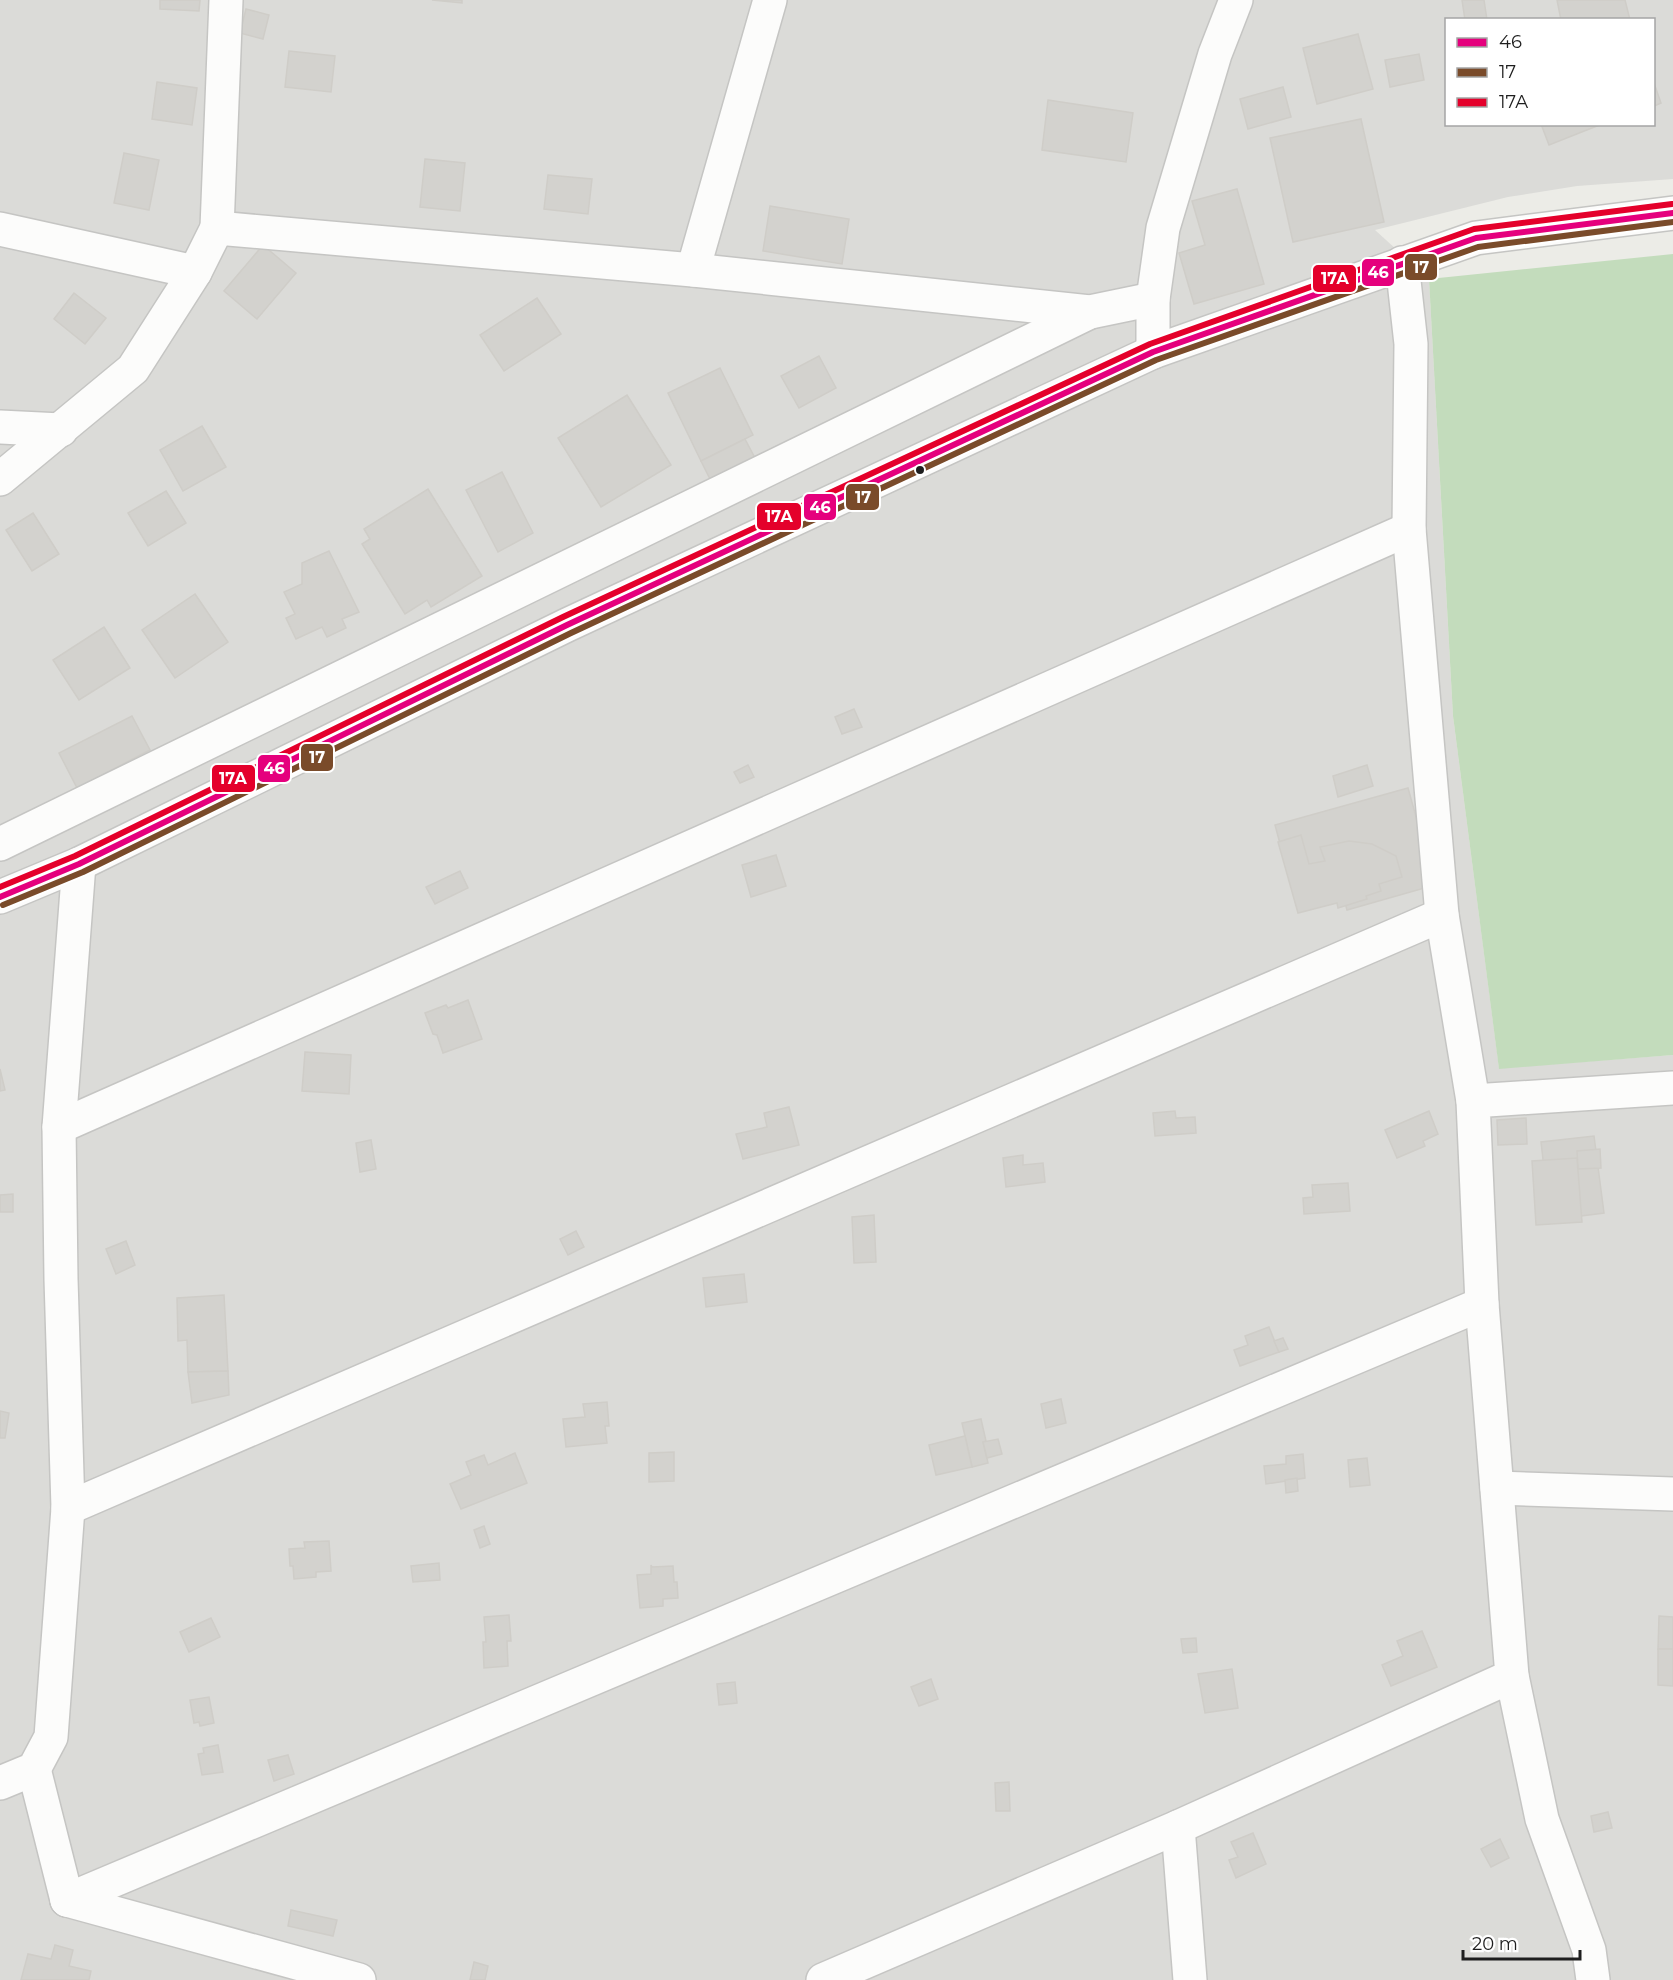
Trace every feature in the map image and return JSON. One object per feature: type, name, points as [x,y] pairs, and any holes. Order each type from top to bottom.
[{"type":"street","points":[[0,479],[133,369],[195,272],[218,228],[226,0]]},
{"type":"street","points":[[693,270],[770,0]]},
{"type":"street","points":[[1153,352],[1153,299],[1163,228],[1215,54],[1236,0]]},
{"type":"street","points":[[0,897],[79,864],[567,625],[1153,352],[1476,238],[1673,213]]},
{"type":"street","points":[[218,228],[693,270],[1090,312]]},
{"type":"street","points":[[0,229],[195,272]]},
{"type":"street","points":[[1402,263],[1411,344],[1409,529],[1442,915],[1473,1101],[1482,1304],[1512,1676],[1542,1819],[1589,1950],[1593,1980]]},
{"type":"street","points":[[0,844],[1090,312],[1153,299]]},
{"type":"street","points":[[0,427],[61,430]]},
{"type":"street","points":[[59,1127],[1409,529]]},
{"type":"street","points":[[0,1783],[34,1769],[51,1737],[68,1508],[59,1127],[79,864]]},
{"type":"street","points":[[68,1508],[1442,915]]},
{"type":"street","points":[[1473,1101],[1673,1088]]},
{"type":"street","points":[[67,1899],[1482,1304]]},
{"type":"street","points":[[1497,1488],[1673,1494]]},
{"type":"street","points":[[823,1980],[1178,1827],[1512,1676]]},
{"type":"street","points":[[34,1769],[67,1899]]},
{"type":"street","points":[[1178,1827],[1190,1980]]},
{"type":"street","points":[[67,1899],[359,1980]]},
{"type":"shaded area","points":[[0,0],[1673,0],[1673,179],[1577,186],[1508,197],[1375,230],[1429,279],[1453,716],[1499,1068],[1673,1055],[1673,1980],[0,1980]]},
{"type":"green space","points":[[1673,254],[1673,1055],[1499,1069],[1453,716],[1429,279]]},
{"type":"building","points":[[160,0],[200,0],[199,11],[160,9]]},
{"type":"building","points":[[432,0],[462,0],[462,3]]},
{"type":"building","points":[[1462,0],[1484,0],[1487,18],[1465,18]]},
{"type":"building","points":[[1557,0],[1625,0],[1630,18],[1561,18]]},
{"type":"building","points":[[246,9],[269,15],[263,39],[240,33]]},
{"type":"building","points":[[1358,34],[1373,89],[1317,104],[1303,48]]},
{"type":"building","points":[[289,51],[335,56],[331,92],[285,87]]},
{"type":"building","points":[[1419,54],[1424,80],[1390,87],[1385,60]]},
{"type":"building","points":[[157,82],[197,88],[192,125],[152,119]]},
{"type":"building","points":[[1655,86],[1661,103],[1655,106]]},
{"type":"building","points":[[1283,87],[1291,117],[1248,129],[1240,99]]},
{"type":"building","points":[[1048,100],[1133,113],[1126,162],[1042,150]]},
{"type":"building","points":[[1361,119],[1384,222],[1293,242],[1270,138]]},
{"type":"building","points":[[1542,126],[1597,126],[1549,145]]},
{"type":"building","points":[[124,153],[159,160],[149,210],[114,203]]},
{"type":"building","points":[[425,159],[465,163],[460,211],[420,207]]},
{"type":"building","points":[[548,175],[592,179],[588,214],[544,209]]},
{"type":"building","points":[[1237,189],[1264,284],[1194,304],[1179,253],[1205,245],[1192,201]]},
{"type":"building","points":[[770,206],[849,219],[842,264],[763,251]]},
{"type":"building","points":[[263,245],[296,273],[257,319],[224,291]]},
{"type":"building","points":[[74,293],[106,318],[85,344],[54,319]]},
{"type":"building","points":[[537,298],[561,334],[504,371],[480,335]]},
{"type":"building","points":[[819,356],[836,388],[799,408],[781,376]]},
{"type":"building","points":[[720,368],[753,435],[701,461],[668,393]]},
{"type":"building","points":[[627,395],[671,465],[601,507],[558,438]]},
{"type":"building","points":[[202,426],[226,467],[183,491],[160,450]]},
{"type":"building","points":[[745,439],[756,460],[711,481],[701,461]]},
{"type":"building","points":[[502,472],[533,533],[498,552],[466,490]]},
{"type":"building","points":[[428,489],[482,576],[431,607],[427,600],[405,614],[362,544],[370,539],[364,529]]},
{"type":"building","points":[[166,491],[186,523],[148,546],[128,513]]},
{"type":"building","points":[[33,513],[59,554],[32,571],[6,530]]},
{"type":"building","points":[[329,551],[359,612],[342,619],[346,628],[327,637],[322,627],[296,639],[286,618],[295,614],[284,592],[302,584],[302,563]]},
{"type":"building","points":[[195,594],[228,642],[175,678],[142,630]]},
{"type":"building","points":[[104,627],[130,668],[79,700],[53,660]]},
{"type":"building","points":[[854,709],[862,727],[842,734],[835,717]]},
{"type":"building","points":[[132,716],[150,750],[77,788],[59,753]]},
{"type":"building","points":[[748,765],[754,777],[740,783],[734,772]]},
{"type":"building","points":[[1367,765],[1373,786],[1338,797],[1333,776]]},
{"type":"building","points":[[1408,788],[1435,885],[1347,910],[1344,899],[1298,911],[1275,825]]},
{"type":"building","points":[[1301,835],[1309,864],[1325,861],[1320,847],[1349,841],[1372,844],[1396,856],[1402,877],[1379,884],[1381,891],[1366,896],[1367,899],[1338,908],[1337,903],[1298,913],[1278,842]]},
{"type":"building","points":[[776,855],[786,886],[751,897],[742,865]]},
{"type":"building","points":[[460,871],[468,888],[435,904],[426,887]]},
{"type":"building","points":[[468,1000],[482,1039],[443,1053],[437,1035],[433,1034],[425,1013],[446,1005],[448,1008]]},
{"type":"building","points":[[305,1052],[351,1055],[349,1094],[302,1091]]},
{"type":"building","points":[[0,1069],[5,1090],[0,1091]]},
{"type":"building","points":[[789,1107],[799,1145],[743,1159],[736,1134],[767,1127],[764,1113]]},
{"type":"building","points":[[1175,1111],[1176,1118],[1195,1117],[1196,1133],[1155,1136],[1153,1113]]},
{"type":"building","points":[[1429,1111],[1438,1134],[1423,1141],[1425,1146],[1397,1158],[1385,1130]]},
{"type":"building","points":[[1526,1118],[1527,1144],[1498,1145],[1497,1120]]},
{"type":"building","points":[[1594,1136],[1604,1213],[1550,1220],[1541,1142]]},
{"type":"building","points":[[371,1140],[376,1169],[360,1172],[356,1143]]},
{"type":"building","points":[[1600,1149],[1601,1168],[1578,1169],[1577,1151]]},
{"type":"building","points":[[1023,1155],[1023,1165],[1043,1163],[1045,1182],[1006,1187],[1003,1158]]},
{"type":"building","points":[[1577,1158],[1582,1222],[1536,1225],[1532,1161]]},
{"type":"building","points":[[1348,1183],[1350,1211],[1304,1214],[1303,1198],[1313,1197],[1312,1185]]},
{"type":"building","points":[[13,1194],[13,1212],[0,1212],[0,1195]]},
{"type":"building","points":[[874,1215],[876,1262],[854,1263],[852,1217]]},
{"type":"building","points":[[576,1231],[584,1247],[568,1255],[560,1239]]},
{"type":"building","points":[[126,1241],[135,1265],[116,1274],[106,1249]]},
{"type":"building","points":[[744,1274],[747,1302],[706,1307],[703,1278]]},
{"type":"building","points":[[224,1295],[228,1371],[188,1372],[187,1340],[178,1341],[177,1298]]},
{"type":"building","points":[[1269,1327],[1279,1352],[1240,1366],[1234,1350],[1248,1345],[1245,1336]]},
{"type":"building","points":[[1283,1338],[1288,1349],[1279,1352],[1274,1341]]},
{"type":"building","points":[[228,1371],[229,1395],[192,1403],[188,1372]]},
{"type":"building","points":[[1061,1399],[1066,1423],[1046,1428],[1041,1404]]},
{"type":"building","points":[[607,1402],[609,1426],[605,1426],[607,1443],[566,1447],[563,1419],[585,1417],[583,1404]]},
{"type":"building","points":[[0,1411],[9,1413],[5,1438],[0,1438]]},
{"type":"building","points":[[981,1419],[988,1463],[972,1467],[962,1423]]},
{"type":"building","points":[[965,1436],[972,1467],[936,1475],[929,1445]]},
{"type":"building","points":[[998,1439],[1002,1454],[987,1458],[983,1442]]},
{"type":"building","points":[[674,1452],[674,1481],[649,1482],[649,1453]]},
{"type":"building","points":[[515,1453],[527,1483],[461,1509],[450,1484],[471,1475],[466,1462],[484,1455],[488,1465]]},
{"type":"building","points":[[1303,1454],[1305,1478],[1266,1484],[1264,1466],[1286,1464],[1286,1456]]},
{"type":"building","points":[[1367,1458],[1370,1485],[1350,1487],[1348,1460]]},
{"type":"building","points":[[1297,1478],[1298,1491],[1286,1493],[1285,1480]]},
{"type":"building","points":[[484,1526],[490,1544],[480,1548],[474,1530]]},
{"type":"building","points":[[329,1541],[331,1571],[316,1572],[316,1577],[294,1579],[293,1566],[290,1566],[289,1549],[305,1548],[304,1542]]},
{"type":"building","points":[[439,1563],[440,1580],[413,1582],[411,1566]]},
{"type":"building","points":[[651,1565],[652,1567],[673,1566],[678,1598],[663,1599],[663,1606],[640,1608],[637,1575],[651,1574]]},
{"type":"building","points":[[509,1615],[511,1641],[507,1641],[508,1666],[484,1668],[483,1642],[486,1642],[484,1617]]},
{"type":"building","points":[[1659,1616],[1673,1617],[1673,1649],[1658,1649]]},
{"type":"building","points":[[211,1618],[220,1637],[189,1652],[180,1632]]},
{"type":"building","points":[[1422,1631],[1437,1667],[1391,1686],[1382,1665],[1403,1656],[1397,1641]]},
{"type":"building","points":[[1196,1638],[1197,1652],[1183,1653],[1181,1639]]},
{"type":"building","points":[[1658,1649],[1673,1649],[1673,1686],[1658,1685]]},
{"type":"building","points":[[1232,1669],[1238,1708],[1205,1713],[1198,1674]]},
{"type":"building","points":[[931,1679],[938,1699],[919,1706],[911,1687]]},
{"type":"building","points":[[735,1682],[737,1703],[719,1705],[717,1684]]},
{"type":"building","points":[[209,1697],[214,1723],[200,1726],[199,1722],[194,1723],[190,1700]]},
{"type":"building","points":[[218,1745],[223,1772],[202,1775],[198,1754],[204,1753],[203,1748]]},
{"type":"building","points":[[288,1755],[294,1774],[274,1781],[268,1760]]},
{"type":"building","points":[[1009,1782],[1010,1811],[996,1811],[995,1783]]},
{"type":"building","points":[[1608,1812],[1612,1828],[1594,1832],[1591,1816]]},
{"type":"building","points":[[1253,1833],[1266,1864],[1236,1878],[1229,1860],[1238,1857],[1231,1842]]},
{"type":"building","points":[[1500,1839],[1509,1858],[1491,1867],[1481,1849]]},
{"type":"building","points":[[291,1910],[337,1920],[333,1936],[288,1926]]},
{"type":"building","points":[[55,1945],[73,1950],[69,1966],[91,1971],[89,1980],[21,1980],[28,1954],[51,1959]]},
{"type":"building","points":[[474,1962],[488,1966],[485,1980],[470,1980]]},
{"type":"transit line","name":"17А","points":[[0,887],[75,856],[563,617],[1150,344],[1474,229],[1672,204]]},
{"type":"transit line","name":"46","points":[[0,897],[79,864],[567,625],[1153,352],[1476,238],[1673,213]]},
{"type":"transit line","name":"17","points":[[3,905],[83,872],[571,633],[1156,360],[1478,247],[1673,222]]}]
